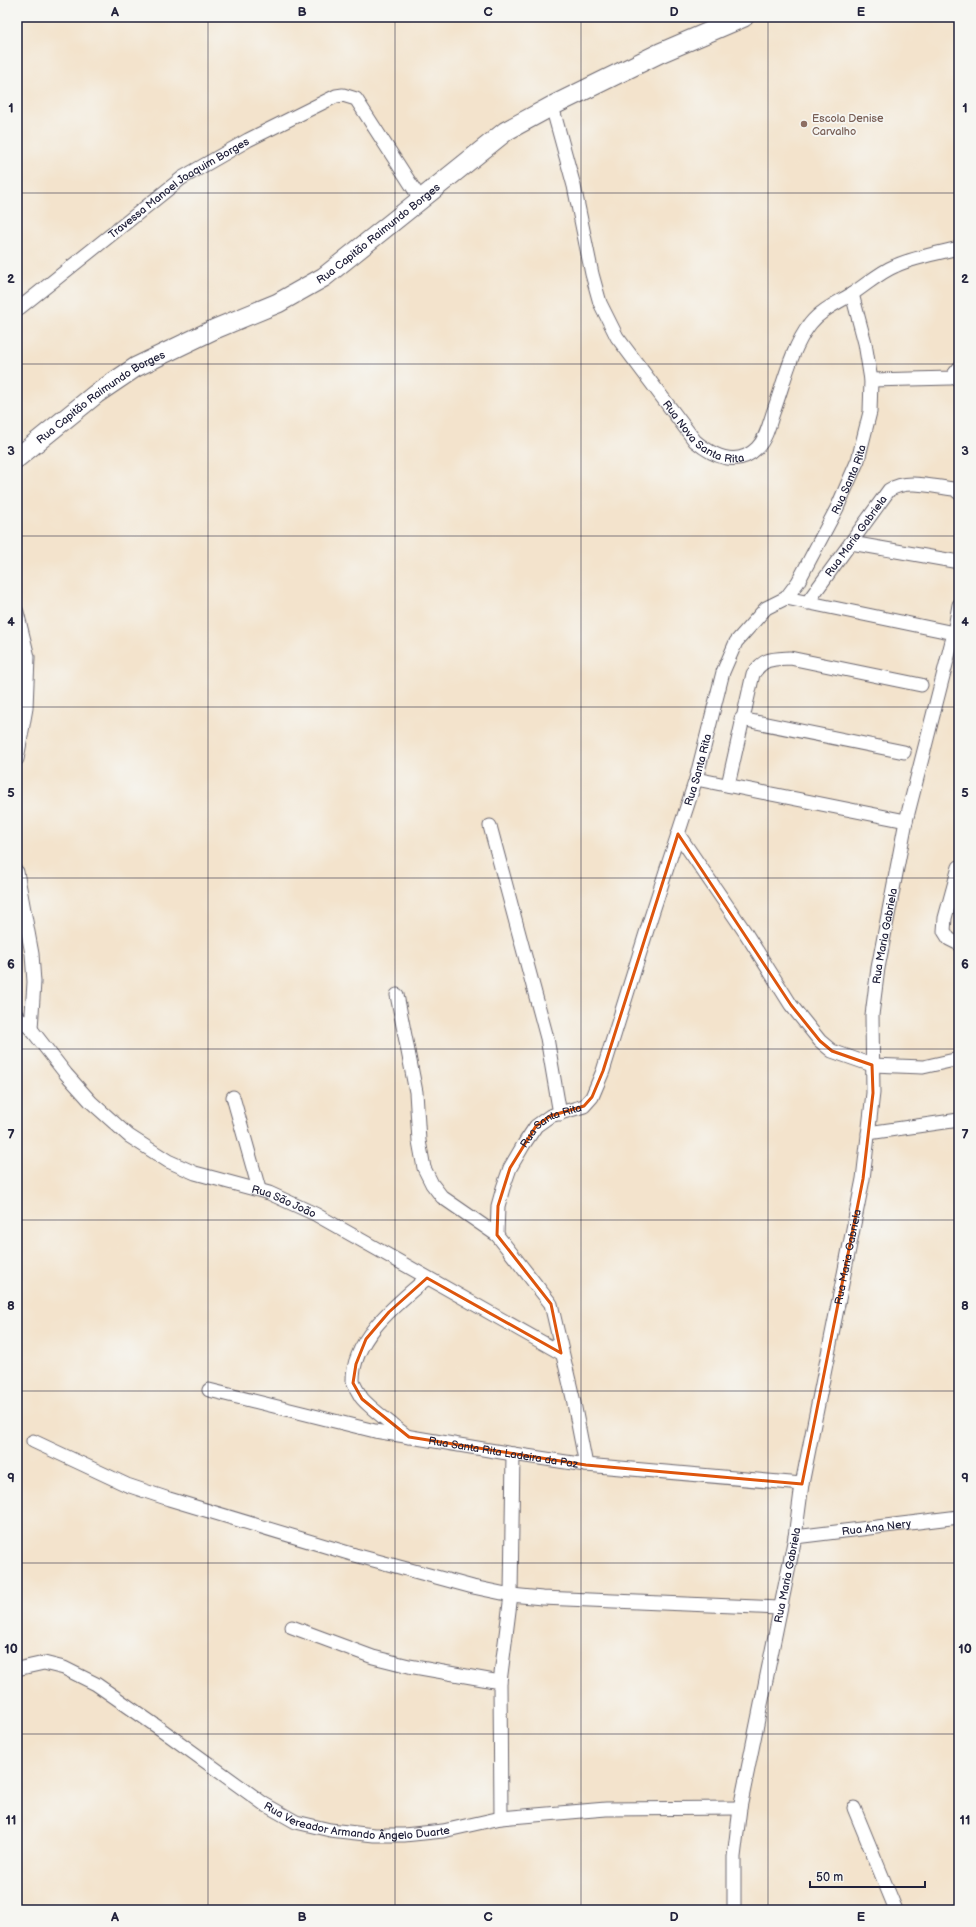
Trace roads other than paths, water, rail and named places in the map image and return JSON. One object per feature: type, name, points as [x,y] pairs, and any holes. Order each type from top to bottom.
[{"type":"street","name":"Rua Capitão Raimundo Borges","points":[[17,458],[96,394],[136,367],[215,329],[278,303],[324,277],[506,131],[717,22],[744,17]]},
{"type":"street","name":"Travessa Manoel Joaquim Borges","points":[[17,310],[182,178],[248,140],[336,96],[343,95],[356,99],[421,200]]},
{"type":"street","name":"Rua Nova Santa Rita","points":[[552,106],[574,186],[592,274],[600,303],[617,337],[695,441],[709,452],[732,459],[747,455],[757,448],[766,434],[797,345],[811,323],[828,308],[894,266],[959,248]]},
{"type":"street","name":"Rua Santa Rita","points":[[498,1235],[498,1206],[510,1168],[536,1126],[550,1116],[584,1106],[592,1097],[603,1071],[696,779],[723,672],[736,642],[766,608],[786,598],[798,582],[837,508],[858,460],[870,412],[872,380],[865,343],[852,294]]},
{"type":"street","points":[[872,380],[951,378],[959,368]]},
{"type":"street","name":"Rua Maria Gabriela","points":[[807,603],[889,490],[897,485],[906,483],[954,489],[959,493]]},
{"type":"street","points":[[850,543],[959,562]]},
{"type":"street","points":[[786,598],[954,633]]},
{"type":"street","name":"Rua Maria Gabriela","points":[[734,1910],[734,1857],[740,1808],[779,1608],[795,1537],[802,1484],[863,1178],[868,1133],[871,1126],[873,1093],[872,1015],[877,976],[906,820],[954,633],[959,605]]},
{"type":"street","points":[[17,612],[28,657],[26,708],[17,759]]},
{"type":"street","points":[[728,785],[752,674],[761,663],[775,658],[790,658],[921,685]]},
{"type":"street","points":[[741,720],[904,752]]},
{"type":"street","points":[[696,779],[906,820]]},
{"type":"street","points":[[490,826],[547,1038],[560,1114]]},
{"type":"street","points":[[678,834],[745,932],[790,1005],[820,1041],[832,1051],[872,1065],[923,1067],[959,1059]]},
{"type":"street","points":[[959,867],[945,918],[944,931],[949,939],[959,944]]},
{"type":"street","points":[[17,872],[20,906],[32,954],[34,982],[31,1029]]},
{"type":"street","points":[[397,995],[416,1092],[419,1141],[424,1168],[432,1184],[442,1197],[498,1235],[551,1304],[561,1353],[573,1398],[586,1465]]},
{"type":"street","name":"Rua São João","points":[[17,1016],[31,1029],[71,1080],[91,1102],[129,1136],[168,1161],[195,1173],[259,1189],[315,1214],[561,1353]]},
{"type":"street","points":[[233,1097],[259,1189]]},
{"type":"street","points":[[868,1133],[959,1120]]},
{"type":"street","points":[[408,1437],[362,1399],[353,1383],[356,1364],[366,1339],[389,1312],[427,1278]]},
{"type":"street","name":"Rua Santa Rita Ladeira da Paz","points":[[209,1390],[375,1431],[512,1454],[586,1465],[802,1484]]},
{"type":"street","points":[[33,1441],[127,1485],[162,1497],[355,1555],[473,1587],[511,1595],[581,1600],[779,1608]]},
{"type":"street","points":[[501,1818],[500,1682],[511,1595],[512,1454]]},
{"type":"street","name":"Rua Ana Nery","points":[[795,1537],[959,1517]]},
{"type":"street","points":[[292,1627],[373,1657],[409,1666],[500,1682]]},
{"type":"street","name":"Rua Vereador Armando Ângelo Duarte","points":[[17,1669],[44,1664],[51,1665],[64,1668],[96,1684],[264,1804],[296,1822],[330,1830],[374,1835],[404,1835],[443,1831],[501,1818],[606,1809],[740,1808]]},
{"type":"street","points":[[854,1808],[896,1910]]},
{"type":"place","name":"Escola Denise Carvalho","points":[[804,124]]}]
